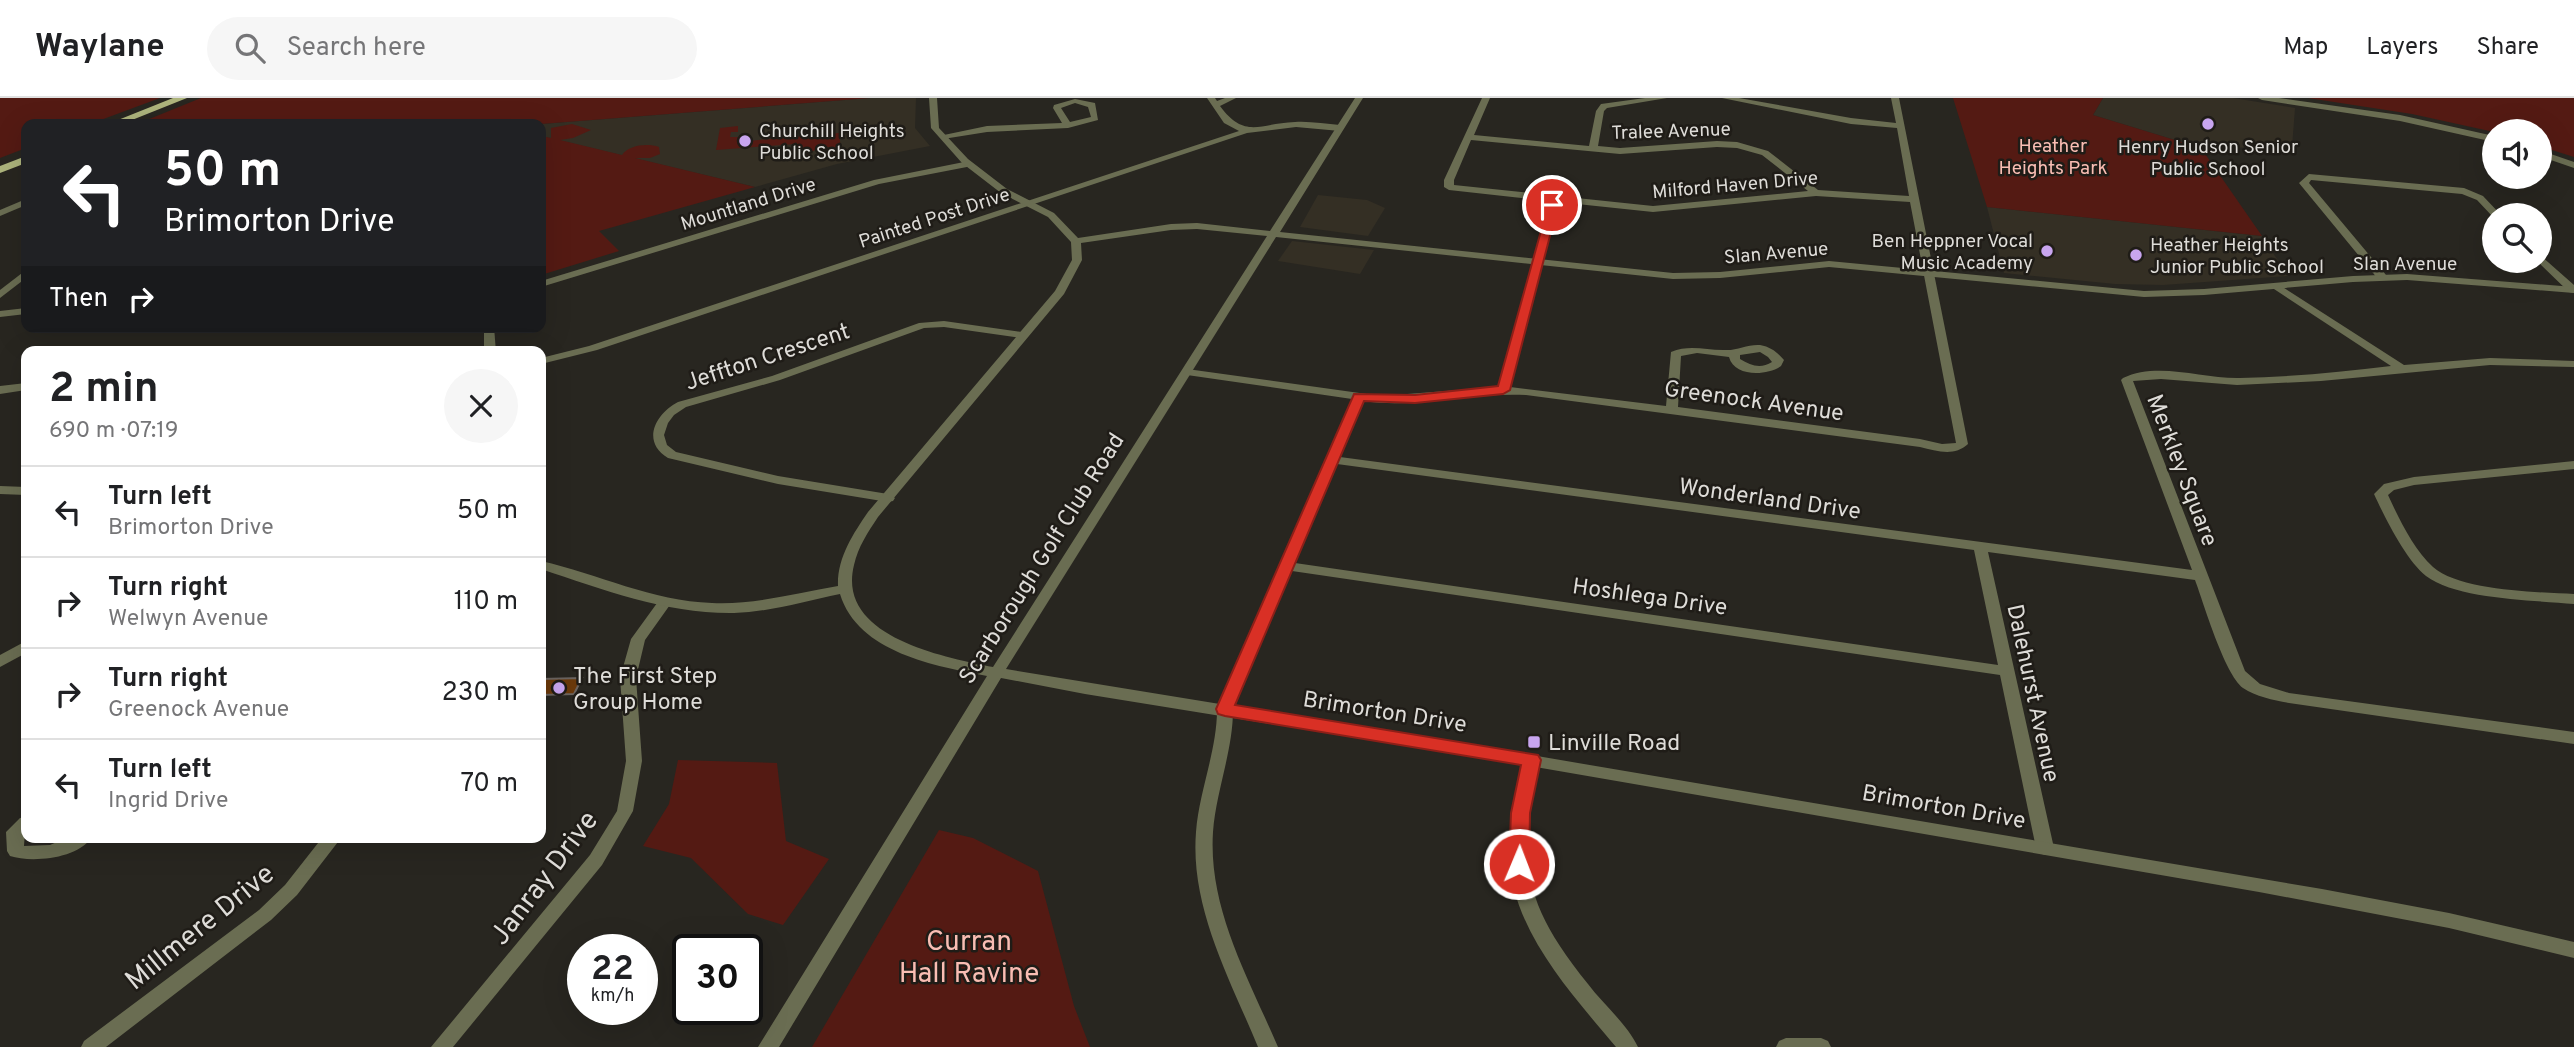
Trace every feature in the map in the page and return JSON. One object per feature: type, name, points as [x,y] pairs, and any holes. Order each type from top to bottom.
[{"type":"main road","points":[[140,113],[141,110],[170,98]]},
{"type":"main road","points":[[125,119],[182,98]]},
{"type":"main road","points":[[0,170],[21,161]]},
{"type":"street","points":[[546,566],[665,602],[735,608],[845,589],[844,571],[849,553],[860,534],[1068,281],[1077,260],[1076,241],[1051,215],[986,178],[968,164],[935,128],[933,98]]},
{"type":"street","points":[[1232,98],[1214,101],[1227,121],[1245,131]]},
{"type":"street","name":"Scarborough Golf Club Road","points":[[768,1047],[997,672],[1359,98]]},
{"type":"street","name":"Milford Haven Drive","points":[[1486,98],[1449,187],[1653,209],[1816,193],[1913,200]]},
{"type":"street","points":[[1593,149],[1600,111],[1604,106],[1663,98]]},
{"type":"street","points":[[1726,98],[1851,121],[1899,126]]},
{"type":"street","name":"Greenock Avenue","points":[[1187,372],[1359,397],[1415,399],[1503,390],[1672,410],[1920,443],[1947,449],[1958,448],[1962,444],[1961,431],[1913,200],[1895,98]]},
{"type":"street","points":[[2262,98],[2400,118],[2482,136]]},
{"type":"street","points":[[943,136],[987,129],[1067,125]]},
{"type":"street","name":"Painted Post Drive","points":[[546,360],[593,348],[1245,131],[1289,125],[1340,128]]},
{"type":"street","name":"Tralee Avenue","points":[[1470,137],[1641,151],[1717,144],[1737,145],[1765,153],[1816,193]]},
{"type":"street","points":[[2552,157],[2574,165]]},
{"type":"street","name":"Mountland Drive","points":[[546,282],[860,187],[968,164]]},
{"type":"street","points":[[2382,277],[2304,183],[2309,177],[2380,181],[2464,191],[2485,203]]},
{"type":"street","points":[[1503,390],[1554,200]]},
{"type":"street","points":[[0,213],[21,204]]},
{"type":"street","name":"Slan Avenue","points":[[1076,241],[1171,227],[1219,226],[1682,277],[1829,264],[2135,294],[2192,294],[2382,277],[2574,290]]},
{"type":"street","points":[[2552,269],[2574,290]]},
{"type":"street","points":[[0,295],[21,277]]},
{"type":"street","points":[[2278,287],[2400,367]]},
{"type":"street","points":[[0,314],[21,312]]},
{"type":"street","name":"Jeffton Crescent","points":[[888,498],[778,480],[672,455],[662,450],[658,435],[671,411],[691,402],[754,386],[923,325],[959,325],[1022,335]]},
{"type":"street","points":[[1672,410],[1675,354],[1692,349],[1734,354]]},
{"type":"street","name":"Merkley Square","points":[[2574,364],[2513,359],[2252,382],[2194,380],[2144,373],[2130,376],[2127,385],[2239,674],[2262,691],[2289,698],[2574,738]]},
{"type":"street","points":[[0,390],[21,388]]},
{"type":"street","points":[[1268,1047],[1215,916],[1207,885],[1204,834],[1225,726],[1225,709],[1359,397]]},
{"type":"street","name":"Wonderland Drive","points":[[1333,460],[2201,576]]},
{"type":"street","points":[[2574,465],[2414,481],[2389,487],[2381,494],[2409,543],[2431,574],[2470,587],[2574,599]]},
{"type":"street","points":[[3,493],[21,491]]},
{"type":"street","name":"Dalehurst Avenue","points":[[1980,548],[2045,848]]},
{"type":"street","name":"Hoshlega Drive","points":[[1288,566],[2005,671]]},
{"type":"street","name":"Brimorton Drive","points":[[845,589],[859,615],[885,639],[929,657],[997,672],[1109,693],[1225,709],[2045,848],[2427,916],[2574,950]]},
{"type":"street","name":"Janray Drive","points":[[441,1047],[596,860],[625,811],[634,761],[628,678],[638,639],[665,602]]},
{"type":"street","points":[[0,662],[21,649]]},
{"type":"street","points":[[1532,760],[1524,793],[1518,845],[1520,880],[1526,900],[1535,921],[1569,973],[1628,1047]]},
{"type":"street","points":[[21,827],[15,832],[16,851],[36,855],[56,851],[72,843]]},
{"type":"street","name":"Millmere Drive","points":[[91,1047],[265,915],[291,890],[328,843]]},
{"type":"street","points":[[1786,1047],[1821,1047]]},
{"type":"shaded area","name":"Churchill Heights Public School","points":[[870,98],[916,98],[915,128],[930,146],[837,164],[755,187],[546,137],[546,124]]},
{"type":"shaded area","name":"Henry Hudson Senior Public School","points":[[2103,98],[2233,98],[2295,108],[2292,147],[2201,148],[2093,115]]},
{"type":"shaded area","points":[[1318,195],[1367,200],[1385,208],[1368,236],[1300,227]]},
{"type":"shaded area","name":"Heather Heights Junior Public School","points":[[1987,207],[2262,236],[2288,276],[2163,285],[2115,284],[2004,273]]},
{"type":"shaded area","points":[[1292,241],[1374,250],[1360,274],[1278,261]]},
{"type":"green space","points":[[0,98],[160,98],[103,119],[21,119],[21,150],[0,158]]},
{"type":"green space","points":[[201,98],[870,98],[546,124],[546,119],[149,119]]},
{"type":"green space","name":"Heather Heights Park","points":[[1953,98],[2103,98],[2093,115],[2201,148],[2262,236],[1987,207]]},
{"type":"green space","points":[[2308,98],[2574,98],[2574,157],[2552,150],[2552,119],[2482,119],[2482,129],[2412,114]]},
{"type":"green space","points":[[572,124],[591,130],[560,140],[622,155],[634,147],[659,147],[660,154],[650,158],[635,158],[755,187],[599,231],[619,251],[546,273],[546,137],[551,138],[551,128]]},
{"type":"green space","points":[[738,126],[738,132],[731,132],[730,137],[738,137],[737,142],[839,133],[841,149],[849,149],[848,156],[836,157],[835,151],[824,145],[808,154],[807,159],[795,160],[795,144],[716,150],[720,128]]},
{"type":"green space","points":[[678,760],[777,763],[786,841],[829,859],[783,925],[748,914],[691,858],[643,846],[669,804]]},
{"type":"green space","name":"Curran Hall Ravine","points":[[939,830],[973,838],[1038,871],[1074,1006],[1090,1047],[812,1047]]},
{"type":"building","name":"The First Step Group Home","points":[[582,678],[574,694],[546,695],[546,679]]},
{"type":"place","name":"Henry Hudson Senior Public School","points":[[2208,124]]},
{"type":"place","name":"Churchill Heights Public School","points":[[745,141]]},
{"type":"place","name":"Ben Heppner Vocal Music Academy","points":[[2047,251]]},
{"type":"place","name":"Heather Heights Junior Public School","points":[[2136,255]]},
{"type":"place","name":"The First Step Group Home","points":[[559,688]]},
{"type":"place","name":"Linville Road","points":[[1534,742]]},
{"type":"route","points":[[1519,864],[1521,813],[1532,760],[1225,709],[1359,397],[1381,400],[1415,399],[1503,390],[1552,205]]}]
